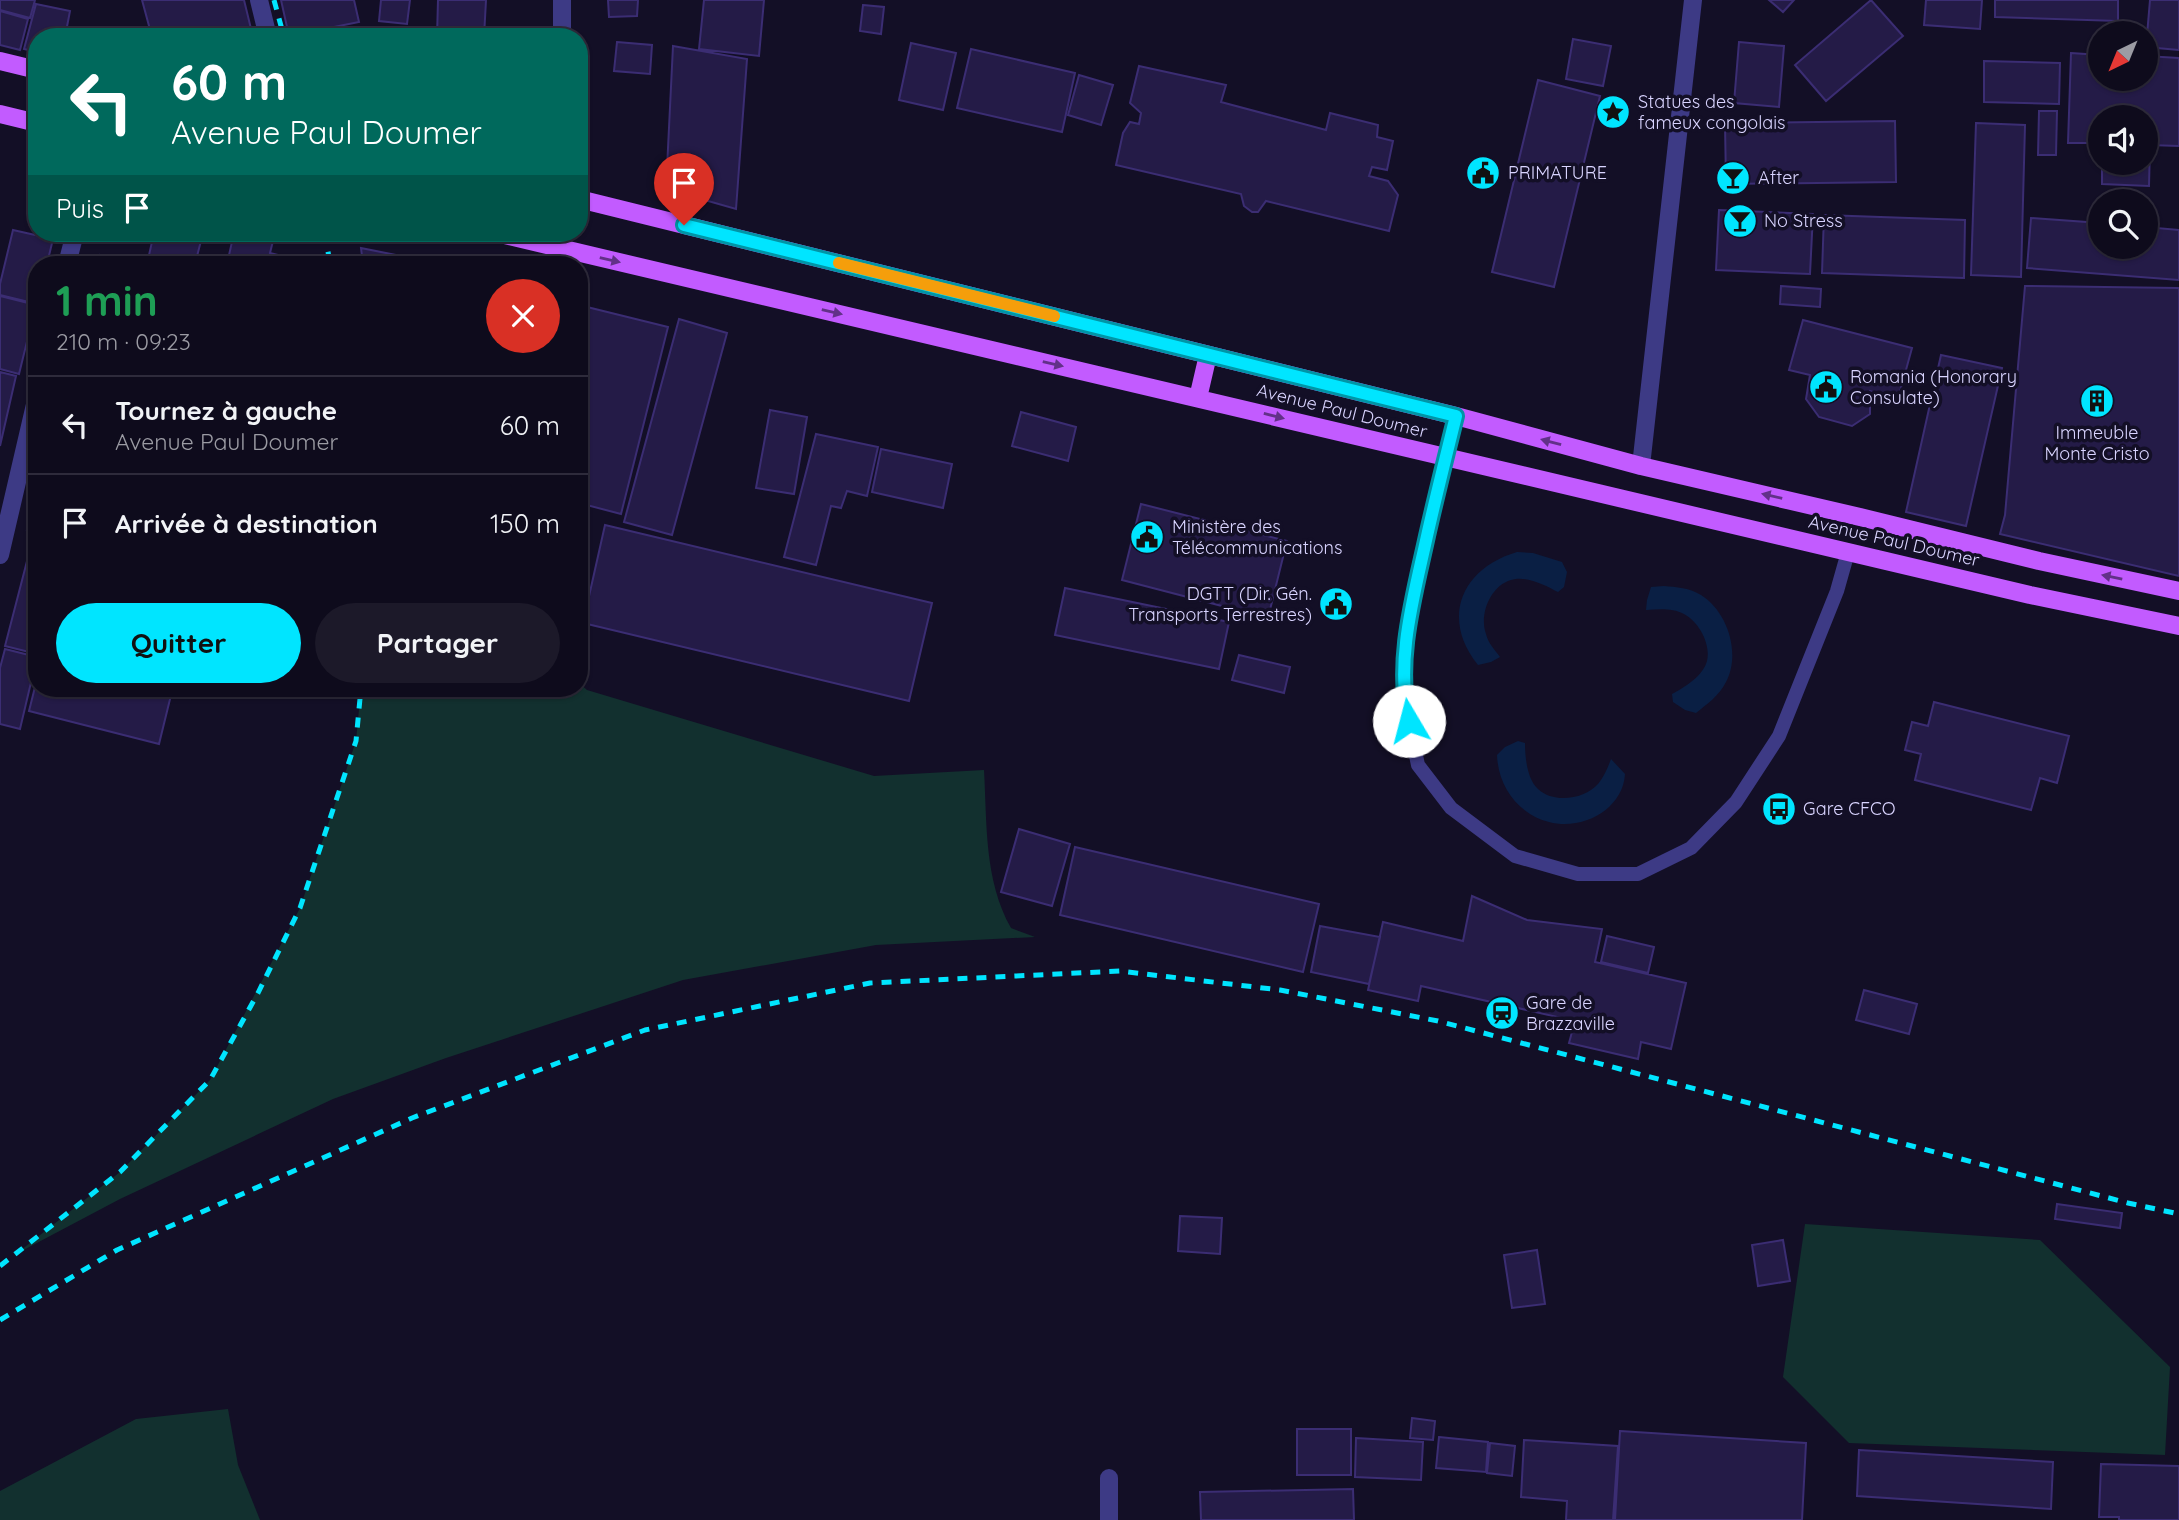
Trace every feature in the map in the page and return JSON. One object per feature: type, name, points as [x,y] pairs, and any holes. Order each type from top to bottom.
[{"type":"main road","points":[[0,61],[28,68]]},
{"type":"main road","points":[[0,114],[28,121]]},
{"type":"main road","name":"Avenue Paul Doumer","points":[[588,201],[1456,416],[1641,466],[2039,561],[2179,591]]},
{"type":"main road","name":"Avenue Paul Doumer","points":[[565,242],[1445,458],[2030,595],[2179,626]]},
{"type":"main road","points":[[1198,398],[1208,355]]},
{"type":"street","points":[[259,0],[266,28]]},
{"type":"street","points":[[562,0],[562,28]]},
{"type":"street","points":[[1641,466],[1693,0]]},
{"type":"street","points":[[0,555],[28,435]]},
{"type":"street","points":[[1108,1478],[1109,1520]]},
{"type":"lane","points":[[1456,416],[1406,642],[1404,699],[1418,765],[1451,808],[1515,856],[1578,874],[1638,874],[1691,848],[1736,802],[1779,736],[1837,591],[1848,552]]},
{"type":"green space","points":[[588,690],[874,776],[984,770],[988,851],[996,891],[1011,928],[1035,937],[876,945],[683,980],[446,1058],[333,1099],[120,1199],[16,1254],[120,1172],[210,1080],[300,908],[356,741],[360,697],[588,697]]},
{"type":"green space","points":[[1805,1224],[2040,1240],[2170,1367],[2165,1455],[1849,1443],[1783,1377]]},
{"type":"green space","points":[[228,1409],[238,1465],[260,1520],[0,1520],[0,1491],[136,1419]]},
{"type":"water","points":[[1517,552],[1533,553],[1562,562],[1567,572],[1564,587],[1558,592],[1535,582],[1517,579],[1497,588],[1485,610],[1484,626],[1488,640],[1500,657],[1478,665],[1460,630],[1459,613],[1463,597],[1470,582],[1482,570]]},
{"type":"water","points":[[1651,587],[1688,589],[1701,595],[1718,612],[1729,634],[1732,659],[1726,682],[1716,696],[1696,713],[1673,702],[1672,694],[1702,672],[1707,661],[1707,648],[1699,628],[1684,614],[1671,610],[1646,610]]},
{"type":"water","points":[[1518,741],[1525,743],[1531,780],[1545,794],[1569,798],[1585,793],[1600,781],[1611,759],[1625,774],[1617,798],[1599,814],[1575,823],[1549,822],[1528,813],[1506,788],[1498,766],[1497,755],[1505,747]]},
{"type":"building","points":[[0,0],[35,0],[30,18],[0,10]]},
{"type":"building","points":[[142,0],[244,0],[251,28],[150,28]]},
{"type":"building","points":[[281,0],[354,0],[359,22],[329,28],[287,28]]},
{"type":"building","points":[[381,0],[410,0],[407,24],[379,21]]},
{"type":"building","points":[[438,0],[486,0],[484,28],[437,28]]},
{"type":"building","points":[[608,0],[638,0],[637,16],[609,17]]},
{"type":"building","points":[[704,0],[764,0],[759,56],[699,49]]},
{"type":"building","points":[[1769,0],[1794,0],[1783,12]]},
{"type":"building","points":[[1871,0],[1903,36],[1826,101],[1795,65]]},
{"type":"building","points":[[1926,0],[1982,0],[1980,29],[1924,25]]},
{"type":"building","points":[[1995,0],[2118,0],[2118,21],[1995,17]]},
{"type":"building","points":[[2150,0],[2179,0],[2179,50],[2158,48],[2158,21],[2148,21]]},
{"type":"building","points":[[36,4],[70,11],[67,28],[30,28]]},
{"type":"building","points":[[863,5],[884,7],[881,34],[860,31]]},
{"type":"building","points":[[0,11],[28,19],[20,50],[0,45]]},
{"type":"building","points":[[28,34],[28,50],[24,49]]},
{"type":"building","points":[[1573,39],[1611,46],[1603,86],[1566,79]]},
{"type":"building","points":[[617,42],[652,45],[650,74],[614,71]]},
{"type":"building","points":[[1739,42],[1784,46],[1779,107],[1734,103]]},
{"type":"building","points":[[911,43],[956,53],[943,110],[899,100]]},
{"type":"building","points":[[673,46],[747,59],[736,209],[666,189]]},
{"type":"building","points":[[971,49],[1075,73],[1062,132],[957,108]]},
{"type":"building","points":[[2071,53],[2088,54],[2088,91],[2158,91],[2158,57],[2179,58],[2179,146],[2158,145],[2158,105],[2088,105],[2088,143],[2068,143]]},
{"type":"building","points":[[1984,61],[2060,63],[2059,104],[1984,102]]},
{"type":"building","points":[[1139,66],[1226,85],[1221,102],[1326,130],[1330,113],[1378,125],[1377,137],[1393,141],[1387,170],[1372,167],[1369,176],[1388,181],[1398,195],[1389,231],[1266,201],[1258,212],[1252,212],[1244,206],[1241,194],[1116,165],[1123,133],[1130,122],[1139,124],[1141,113],[1130,103]]},
{"type":"building","points":[[1079,75],[1113,85],[1101,125],[1068,115]]},
{"type":"building","points":[[1538,80],[1600,96],[1554,287],[1492,272]]},
{"type":"building","points":[[2039,111],[2057,111],[2056,155],[2038,155]]},
{"type":"building","points":[[1895,121],[1896,182],[1726,184],[1725,123]]},
{"type":"building","points":[[1976,123],[2025,125],[2021,277],[1971,275]]},
{"type":"building","points":[[2102,175],[2149,175],[2149,186],[2102,184]]},
{"type":"building","points":[[1719,210],[1813,214],[1810,274],[1716,270]]},
{"type":"building","points":[[1824,215],[1965,220],[1964,278],[1822,273]]},
{"type":"building","points":[[2031,218],[2088,222],[2088,259],[2158,259],[2158,228],[2179,230],[2179,280],[2027,268]]},
{"type":"building","points":[[13,230],[28,233],[28,242],[52,242],[49,256],[28,256],[28,302],[0,295],[0,284]]},
{"type":"building","points":[[152,242],[201,242],[197,256],[149,256]]},
{"type":"building","points":[[232,242],[273,242],[270,253],[278,255],[278,256],[229,256]]},
{"type":"building","points":[[361,248],[401,256],[362,256]]},
{"type":"building","points":[[1781,286],[1821,289],[1820,307],[1780,304]]},
{"type":"building","name":"Immeuble Monte Cristo","points":[[2025,286],[2179,288],[2179,576],[2000,534],[2005,515]]},
{"type":"building","points":[[0,296],[28,303],[28,337],[19,374],[0,369]]},
{"type":"building","points":[[588,307],[668,327],[621,514],[588,505]]},
{"type":"building","points":[[679,319],[727,333],[672,535],[624,522]]},
{"type":"building","points":[[1803,320],[1912,348],[1898,399],[1870,391],[1870,414],[1852,426],[1819,417],[1806,399],[1810,375],[1789,370]]},
{"type":"building","points":[[1941,355],[2002,368],[1966,526],[1906,512]]},
{"type":"building","points":[[0,372],[16,376],[0,446]]},
{"type":"building","points":[[770,410],[807,417],[794,494],[756,488]]},
{"type":"building","points":[[1021,412],[1076,427],[1068,461],[1012,446]]},
{"type":"building","points":[[816,434],[878,447],[867,496],[847,491],[841,508],[831,506],[816,565],[784,557]]},
{"type":"building","points":[[881,449],[952,464],[943,508],[872,492]]},
{"type":"building","points":[[1141,504],[1287,541],[1268,618],[1122,580]]},
{"type":"building","points":[[605,525],[932,603],[909,701],[588,624],[588,601]]},
{"type":"building","points":[[28,557],[28,652],[5,646]]},
{"type":"building","points":[[1065,588],[1229,622],[1219,669],[1055,635]]},
{"type":"building","points":[[5,649],[28,655],[28,695],[20,729],[0,724],[0,668]]},
{"type":"building","points":[[1239,655],[1290,667],[1284,693],[1232,680]]},
{"type":"building","points":[[32,697],[171,697],[159,744],[29,711]]},
{"type":"building","points":[[1934,702],[2069,736],[2057,783],[2040,778],[2031,810],[1915,780],[1921,754],[1905,750],[1912,722],[1928,726]]},
{"type":"building","points":[[1019,829],[1070,844],[1052,906],[1001,892]]},
{"type":"building","points":[[1075,847],[1319,904],[1303,972],[1060,915]]},
{"type":"building","points":[[1472,896],[1527,920],[1602,929],[1595,962],[1686,983],[1671,1049],[1641,1042],[1638,1059],[1569,1043],[1575,1021],[1421,986],[1418,1001],[1368,990],[1383,922],[1463,941]]},
{"type":"building","points":[[1320,926],[1380,937],[1369,984],[1311,972]]},
{"type":"building","points":[[1607,936],[1654,947],[1648,973],[1601,962]]},
{"type":"building","points":[[1864,990],[1917,1004],[1909,1034],[1856,1020]]},
{"type":"building","points":[[2057,1204],[2122,1213],[2120,1228],[2055,1219]]},
{"type":"building","points":[[1180,1216],[1222,1218],[1220,1254],[1178,1251]]},
{"type":"building","points":[[1783,1240],[1790,1281],[1758,1286],[1752,1245]]},
{"type":"building","points":[[1537,1250],[1545,1304],[1512,1308],[1504,1255]]},
{"type":"building","points":[[1412,1418],[1435,1421],[1433,1440],[1410,1438]]},
{"type":"building","points":[[1297,1429],[1351,1429],[1351,1475],[1297,1475]]},
{"type":"building","points":[[1620,1431],[1806,1443],[1802,1520],[1615,1520]]},
{"type":"building","points":[[1439,1437],[1488,1442],[1486,1472],[1436,1468]]},
{"type":"building","points":[[1356,1438],[1423,1442],[1421,1480],[1355,1477]]},
{"type":"building","points":[[1524,1440],[1618,1446],[1613,1520],[1566,1520],[1567,1501],[1521,1497]]},
{"type":"building","points":[[1490,1443],[1515,1446],[1512,1476],[1487,1473]]},
{"type":"building","points":[[1859,1450],[2053,1462],[2051,1509],[1857,1496]]},
{"type":"building","points":[[2101,1464],[2179,1466],[2179,1520],[2119,1520],[2119,1517],[2099,1517]]},
{"type":"building","points":[[1353,1489],[1354,1520],[1201,1520],[1200,1492]]},
{"type":"railway","points":[[274,0],[282,28]]},
{"type":"railway","points":[[326,242],[329,256]]},
{"type":"railway","points":[[0,1266],[120,1172],[210,1080],[258,993],[300,908],[356,741],[360,697]]},
{"type":"railway","points":[[0,1320],[117,1250],[412,1118],[645,1030],[870,983],[1120,971],[1280,990],[1438,1021],[2128,1203],[2179,1214]]},
{"type":"slow traffic","points":[[839,263],[1054,316]]},
{"type":"place","name":"Statues des fameux congolais","points":[[1613,112]]},
{"type":"place","name":"PRIMATURE","points":[[1483,173]]},
{"type":"place","name":"After","points":[[1733,178]]},
{"type":"place","name":"No Stress","points":[[1740,221]]},
{"type":"place","name":"Romania (Honorary Consulate)","points":[[1826,387]]},
{"type":"place","name":"Immeuble Monte Cristo","points":[[2097,401]]},
{"type":"place","name":"Ministère des Télécommunications","points":[[1147,537]]},
{"type":"place","name":"DGTT (Dir. Gén. Transports Terrestres)","points":[[1336,604]]},
{"type":"place","name":"Gare CFCO","points":[[1779,809]]},
{"type":"place","name":"Gare de Brazzaville","points":[[1502,1013]]},
{"type":"route","points":[[684,225],[1456,416],[1422,558],[1406,642],[1404,699],[1409,721]]}]
